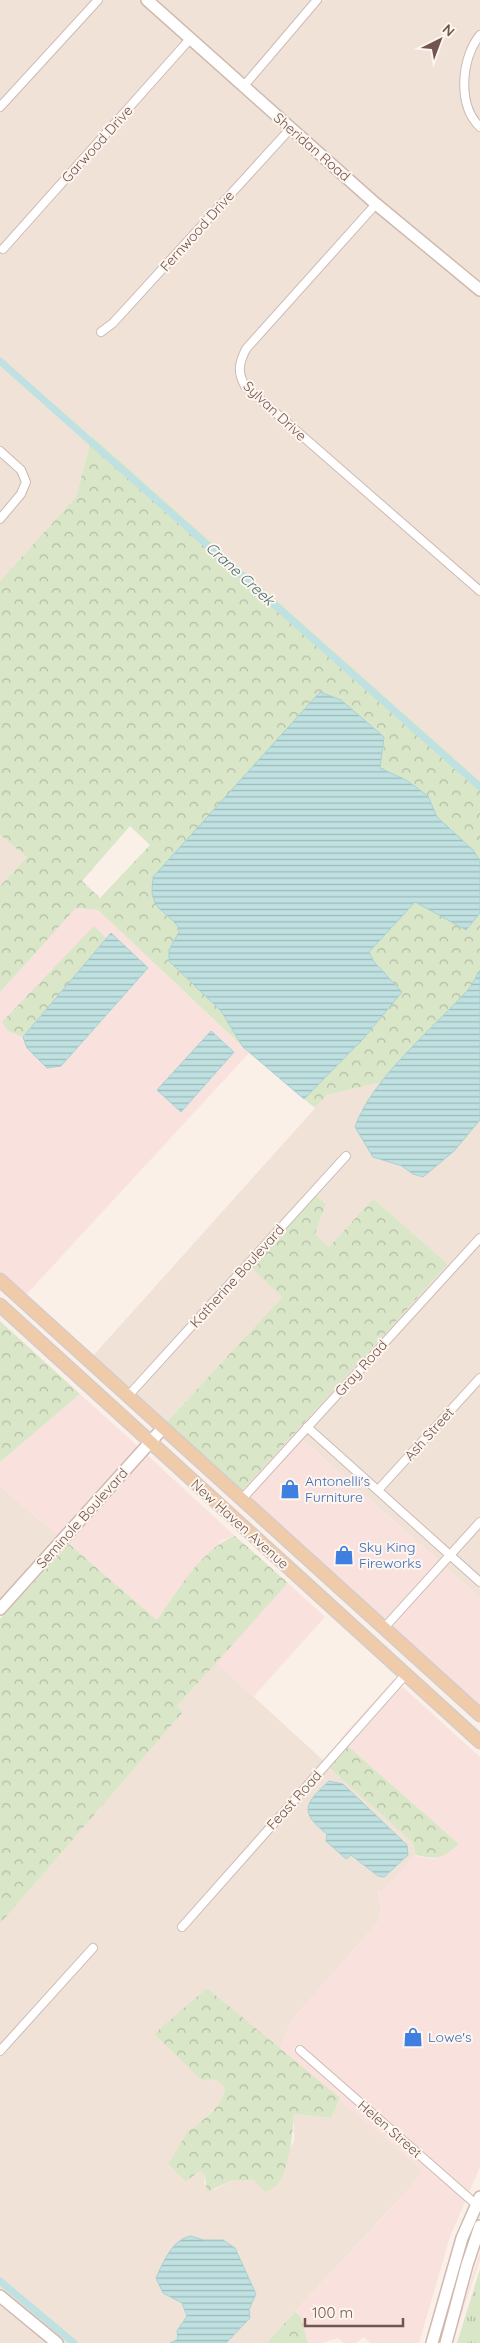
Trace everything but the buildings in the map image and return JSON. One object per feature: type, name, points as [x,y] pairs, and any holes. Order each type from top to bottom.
[{"type":"main road","name":"New Haven Avenue","points":[[0,1280],[480,1716]]},
{"type":"main road","points":[[0,1297],[14,1303],[22,1300]]},
{"type":"main road","name":"New Haven Avenue","points":[[0,1306],[480,1742]]},
{"type":"main road","points":[[210,1496],[228,1501],[242,1499]]},
{"type":"main road","points":[[348,1622],[370,1631],[384,1628]]},
{"type":"main road","points":[[373,1644],[379,1640],[404,1647]]},
{"type":"main road","points":[[459,1723],[480,1727]]},
{"type":"street","points":[[0,108],[98,0]]},
{"type":"street","name":"Sheridan Road","points":[[146,0],[376,204],[480,290]]},
{"type":"street","points":[[243,86],[317,0]]},
{"type":"street","points":[[480,35],[472,44],[463,92],[469,112],[480,126]]},
{"type":"street","name":"Garwood Drive","points":[[3,249],[190,39]]},
{"type":"street","name":"Fernwood Drive","points":[[101,332],[113,323],[291,128]]},
{"type":"street","name":"Sylvan Drive","points":[[376,204],[246,349],[239,363],[239,376],[245,386],[480,591]]},
{"type":"street","points":[[0,451],[21,470],[26,482],[21,494],[0,519]]},
{"type":"street","name":"Katherine Boulevard","points":[[128,1396],[346,1156]]},
{"type":"street","name":"Gray Road","points":[[242,1499],[480,1238]]},
{"type":"street","name":"Ash Street","points":[[379,1490],[480,1378]]},
{"type":"street","points":[[307,1427],[480,1582]]},
{"type":"street","name":"Seminole Boulevard","points":[[0,1609],[163,1428]]},
{"type":"street","points":[[384,1628],[480,1522]]},
{"type":"street","name":"Feast Road","points":[[182,1927],[406,1674]]},
{"type":"street","points":[[0,2051],[93,1948]]},
{"type":"street","name":"Helen Street","points":[[300,2050],[479,2204]]},
{"type":"street","points":[[432,2343],[462,2238],[479,2204]]},
{"type":"street","points":[[446,2343],[480,2226]]},
{"type":"street","points":[[0,2296],[57,2343]]},
{"type":"shaded area","points":[[0,0],[141,0],[480,295],[480,781],[92,436],[76,497],[0,581]]},
{"type":"shaded area","points":[[152,0],[480,0],[480,285],[379,201]]},
{"type":"shaded area","points":[[0,835],[27,857],[0,886]]},
{"type":"shaded area","points":[[76,908],[98,910],[249,1053],[25,1296],[0,1274],[0,992]],"holes":[[[94,926],[107,939],[111,933],[148,969],[61,1066],[27,1048],[23,1037],[8,1031]]]},
{"type":"shaded area","points":[[383,1082],[360,1112],[384,1161],[402,1166],[413,1174],[454,1151],[480,1120],[480,1598],[294,1432],[448,1264],[373,1200],[329,1247],[315,1234],[326,1204],[282,1297],[165,1424],[91,1358],[327,1095]]},
{"type":"shaded area","points":[[80,1394],[140,1448],[60,1537],[0,1486],[0,1462]]},
{"type":"shaded area","points":[[295,1433],[480,1598],[480,1707],[241,1492]]},
{"type":"shaded area","points":[[145,1453],[235,1536],[222,1540],[180,1586],[157,1620],[65,1541]]},
{"type":"shaded area","points":[[0,1486],[60,1537],[0,1604]]},
{"type":"shaded area","points":[[288,1583],[325,1617],[253,1697],[216,1662]]},
{"type":"shaded area","points":[[216,1662],[412,1842],[416,1855],[383,1891],[378,1891],[381,1908],[379,1921],[291,2021],[280,2049],[207,1988],[155,2035],[202,2081],[210,2079],[220,2082],[225,2088],[224,2095],[219,2104],[194,2129],[189,2129],[168,2166],[187,2180],[200,2171],[205,2176],[204,2183],[214,2190],[233,2180],[253,2180],[266,2191],[294,2141],[294,2114],[331,2118],[340,2098],[422,2170],[416,2181],[266,2343],[226,2343],[253,2303],[256,2294],[247,2273],[223,2240],[203,2240],[197,2238],[180,2240],[165,2259],[156,2278],[163,2293],[182,2303],[186,2311],[187,2316],[179,2328],[178,2339],[170,2343],[63,2343],[0,2291],[0,1924],[183,1712],[177,1706]],"holes":[[[329,1781],[343,1784],[370,1810],[402,1860],[384,1877],[378,1876],[351,1855],[346,1859],[326,1841],[327,1834],[310,1802]]]},
{"type":"shaded area","points":[[394,1679],[480,1757],[480,2167],[450,2237],[419,2343],[370,2343],[364,2337],[356,2343],[344,2343],[338,2338],[322,2343],[308,2343],[301,2317],[295,2312],[416,2181],[422,2170],[280,2049],[291,2021],[379,1921],[381,1908],[378,1891],[383,1891],[414,1856],[435,1859],[459,1844],[340,1739]]},
{"type":"shaded area","points":[[480,2252],[480,2260],[452,2343],[470,2283]]},
{"type":"shaded area","points":[[0,2301],[51,2343],[0,2343]]},
{"type":"green space","points":[[92,436],[480,781],[480,862],[474,851],[437,817],[428,796],[406,780],[380,768],[383,737],[341,700],[161,912],[177,923],[180,930],[169,950],[169,961],[221,1011],[243,1047],[98,910],[76,908],[0,992],[0,886],[27,857],[0,835],[0,581],[76,497]],"holes":[[[130,826],[150,845],[100,898],[82,881]]]},
{"type":"green space","points":[[416,901],[466,930],[480,913],[480,971],[470,989],[425,1034],[383,1082],[327,1095],[315,1108],[304,1099],[363,1039],[402,992],[374,962],[369,952]]},
{"type":"green space","points":[[94,926],[107,939],[23,1037],[8,1031],[2,1022]]},
{"type":"green space","points":[[314,1194],[326,1204],[315,1234],[329,1247],[373,1199],[448,1264],[241,1492],[165,1424],[282,1297],[251,1267]]},
{"type":"green space","points":[[0,1321],[80,1394],[0,1462]]},
{"type":"green space","points":[[235,1536],[288,1583],[177,1706],[183,1712],[0,1924],[0,1619],[69,1544],[157,1620],[201,1560],[223,1542]]},
{"type":"green space","points":[[341,1740],[459,1844],[448,1853],[439,1857],[429,1858],[416,1855],[412,1842],[322,1761]]},
{"type":"green space","points":[[207,1988],[340,2098],[331,2118],[294,2114],[290,2152],[284,2171],[276,2186],[266,2192],[253,2180],[233,2180],[207,2192],[205,2176],[200,2171],[186,2181],[168,2165],[189,2129],[194,2128],[218,2105],[225,2088],[215,2080],[202,2081],[154,2034]]},
{"type":"green space","points":[[480,2269],[480,2343],[457,2343]]},
{"type":"green space","points":[[295,2312],[301,2317],[308,2343],[266,2343]]},
{"type":"water","points":[[320,692],[341,700],[384,737],[380,768],[406,780],[428,796],[437,817],[474,851],[480,862],[480,913],[466,930],[415,902],[369,952],[374,962],[402,992],[363,1039],[304,1099],[243,1047],[221,1011],[169,961],[169,950],[180,930],[174,921],[158,907],[152,890],[153,877]]},
{"type":"water","points":[[111,933],[148,968],[61,1066],[47,1068],[27,1048],[23,1037]]},
{"type":"water","points":[[480,971],[480,1120],[454,1151],[423,1177],[413,1174],[402,1166],[373,1157],[355,1127],[363,1109],[388,1073],[467,991]]},
{"type":"water","points":[[211,1031],[234,1052],[181,1112],[157,1090]]},
{"type":"water","points":[[329,1781],[343,1784],[407,1845],[408,1855],[384,1877],[378,1876],[351,1855],[346,1859],[326,1841],[327,1834],[312,1820],[308,1808],[310,1802]]},
{"type":"water","points":[[191,2236],[203,2240],[223,2240],[235,2248],[256,2294],[249,2310],[250,2318],[226,2343],[170,2343],[178,2339],[177,2331],[187,2316],[182,2303],[163,2293],[156,2278],[173,2247],[184,2238]]},
{"type":"waterway","name":"Crane Creek","points":[[0,361],[480,787]]},
{"type":"waterway","points":[[0,2281],[74,2343]]},
{"type":"place","name":"Antonelli's Furniture","points":[[290,1489]]},
{"type":"place","name":"Sky King Fireworks","points":[[344,1555]]},
{"type":"place","name":"Lowe's","points":[[413,2037]]}]
